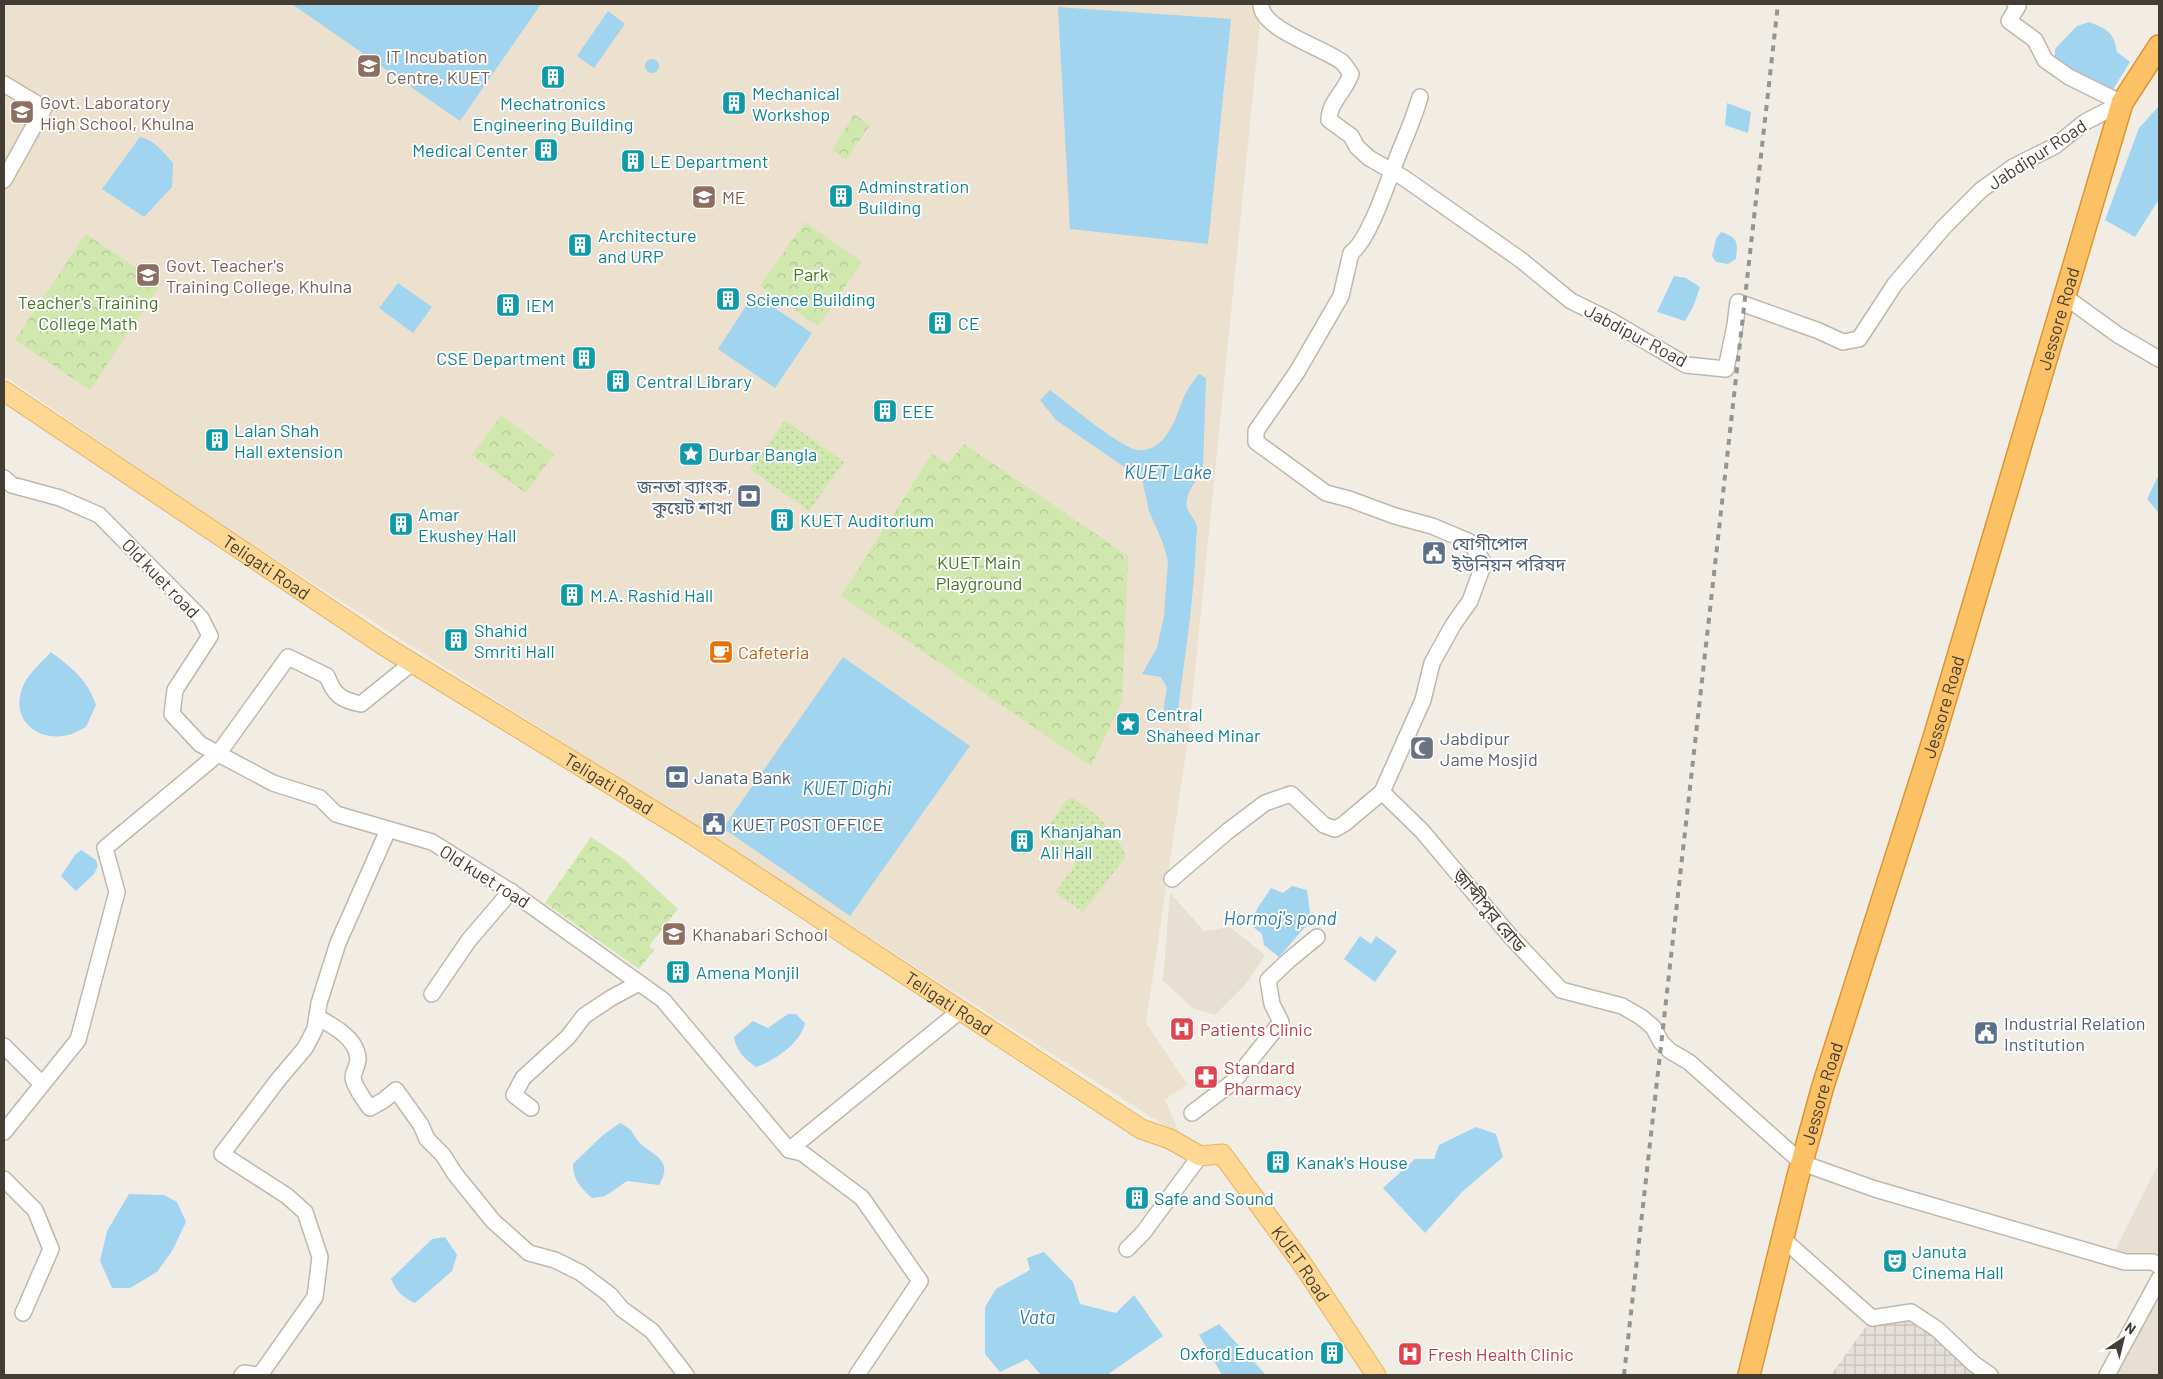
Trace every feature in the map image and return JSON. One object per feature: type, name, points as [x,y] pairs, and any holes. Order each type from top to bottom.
[{"type":"highway","name":"Jessore Road","points":[[1749,1375],[1823,1086],[1933,741],[2122,103],[2159,46]]},
{"type":"main road","name":"Teligati Road","points":[[4,391],[412,663],[693,835],[1141,1130],[1170,1139],[1200,1156]]},
{"type":"main road","name":"KUET Road","points":[[1200,1156],[1222,1154],[1301,1262],[1376,1375]]},
{"type":"street","name":"Jabdipur Road","points":[[1261,4],[1265,16],[1279,28],[1343,63],[1351,74],[1347,87],[1329,110],[1329,120],[1351,136],[1357,147],[1369,158],[1521,260],[1571,301],[1608,319],[1686,364],[1726,369],[1738,302],[1819,331],[1843,342],[1859,339],[1895,284],[1944,226],[1982,190],[2012,167],[2055,146],[2085,122],[2122,103]]},
{"type":"street","points":[[2014,4],[2018,6],[2009,21],[2035,40],[2045,60],[2068,77],[2122,103]]},
{"type":"street","points":[[4,84],[44,108],[4,180]]},
{"type":"street","points":[[1172,879],[1265,802],[1290,794],[1324,825],[1335,828],[1344,824],[1382,792],[1423,700],[1432,663],[1453,625],[1470,601],[1484,564],[1470,542],[1432,526],[1326,493],[1256,442],[1256,431],[1297,372],[1341,296],[1351,253],[1359,247],[1382,197],[1410,129],[1420,97]]},
{"type":"street","points":[[2064,296],[2118,335],[2159,358]]},
{"type":"street","name":"Old kuet road","points":[[4,478],[12,485],[60,498],[99,515],[201,618],[210,636],[175,690],[172,714],[200,744],[273,783],[320,798],[336,814],[432,842],[511,891],[663,1000],[789,1150],[802,1153],[862,1198],[920,1281],[857,1375]]},
{"type":"street","points":[[4,1132],[78,1040],[117,892],[105,848],[218,754],[288,657],[327,676],[332,689],[346,701],[361,704],[412,663]]},
{"type":"street","name":"জ়াব্দীপুর রোড","points":[[1382,792],[1422,831],[1510,937],[1561,990],[1622,1006],[1641,1017],[1653,1028],[1661,1042],[1670,1052],[1689,1062],[1802,1163]]},
{"type":"street","points":[[242,1375],[244,1373],[258,1375],[315,1296],[320,1257],[306,1212],[287,1196],[222,1154],[278,1080],[305,1048],[315,1029],[338,943],[388,830]]},
{"type":"street","points":[[432,994],[469,940],[511,891]]},
{"type":"street","points":[[1192,1113],[1233,1082],[1281,1022],[1272,1004],[1268,980],[1317,937]]},
{"type":"street","points":[[532,1108],[514,1095],[523,1078],[568,1037],[584,1016],[639,982]]},
{"type":"street","points":[[789,1150],[961,1010]]},
{"type":"street","points":[[317,1017],[335,1027],[354,1044],[358,1060],[353,1077],[358,1090],[370,1108],[396,1090],[421,1125],[426,1138],[443,1155],[455,1174],[493,1221],[529,1254],[555,1260],[582,1273],[610,1295],[622,1309],[652,1331],[686,1375]]},
{"type":"street","points":[[4,1046],[42,1084]]},
{"type":"street","points":[[1127,1249],[1142,1233],[1200,1156]]},
{"type":"street","points":[[1802,1163],[1885,1191],[2125,1262],[2157,1260]]},
{"type":"street","points":[[4,1178],[35,1210],[51,1250],[23,1313]]},
{"type":"street","points":[[1783,1240],[1872,1318],[1911,1312],[1937,1329],[1974,1364],[1990,1375]]},
{"type":"street","points":[[2106,1375],[2159,1279]]},
{"type":"shaded area","points":[[4,4],[1262,4],[1189,732],[1146,1023],[1187,1084],[1165,1100],[1181,1136],[245,540],[4,376]]},
{"type":"shaded area","points":[[1170,893],[1204,931],[1230,927],[1265,955],[1246,984],[1215,1015],[1193,1008],[1163,981]]},
{"type":"shaded area","points":[[2159,1163],[2159,1266],[2111,1258]]},
{"type":"shaded area","points":[[2159,1279],[2159,1375],[2107,1375]]},
{"type":"shaded area","points":[[1911,1312],[1990,1375],[1831,1375],[1872,1318]]},
{"type":"green space","points":[[854,114],[870,125],[846,160],[832,150]]},
{"type":"green space","name":"Park","points":[[805,222],[862,262],[818,326],[760,286]]},
{"type":"green space","name":"Teacher's Training College Math","points":[[86,234],[161,284],[90,390],[15,340]]},
{"type":"green space","points":[[501,415],[554,454],[526,493],[472,455]]},
{"type":"green space","points":[[785,420],[844,462],[809,511],[750,469]]},
{"type":"green space","name":"KUET Main Playground","points":[[964,444],[1128,556],[1122,701],[1091,766],[841,596],[932,454],[948,464]]},
{"type":"green space","points":[[1072,797],[1104,823],[1116,838],[1126,856],[1083,912],[1055,892],[1074,867],[1075,862],[1042,836],[1066,801]]},
{"type":"green space","points":[[591,837],[624,859],[678,909],[649,946],[654,950],[639,969],[545,903]]},
{"type":"water","points":[[292,4],[541,4],[460,121]]},
{"type":"water","points":[[1058,7],[1231,19],[1208,244],[1070,229]]},
{"type":"water","points":[[608,11],[625,24],[594,68],[577,56]]},
{"type":"water","points":[[2089,22],[2109,32],[2116,45],[2117,52],[2130,62],[2112,91],[2055,61],[2055,49],[2077,26]]},
{"type":"water","points":[[652,59],[657,61],[659,66],[657,71],[652,73],[647,71],[645,66],[647,61]]},
{"type":"water","points":[[1727,103],[1751,112],[1748,133],[1725,125]]},
{"type":"water","points":[[2159,106],[2159,199],[2135,237],[2105,220],[2139,128]]},
{"type":"water","points":[[140,137],[155,144],[173,163],[172,187],[144,217],[102,189]]},
{"type":"water","points":[[1721,232],[1734,238],[1737,244],[1736,259],[1728,264],[1716,262],[1712,256],[1716,239]]},
{"type":"water","points":[[1674,276],[1686,278],[1700,287],[1693,307],[1685,321],[1657,312]]},
{"type":"water","points":[[398,283],[432,307],[413,333],[379,308]]},
{"type":"water","points":[[754,294],[812,333],[775,388],[718,349]]},
{"type":"water","name":"KUET Lake","points":[[1199,374],[1206,378],[1203,469],[1188,495],[1186,503],[1197,527],[1195,563],[1178,710],[1173,715],[1163,712],[1167,688],[1161,677],[1142,674],[1157,648],[1164,616],[1168,561],[1163,543],[1149,511],[1142,479],[1056,420],[1040,400],[1050,390],[1121,442],[1131,448],[1144,450],[1160,443],[1166,435],[1175,421],[1185,394]]},
{"type":"water","points":[[2159,474],[2159,513],[2147,499]]},
{"type":"water","points":[[51,652],[72,669],[83,681],[96,705],[86,727],[72,734],[49,736],[39,733],[24,720],[20,711],[19,701],[24,684],[34,669]]},
{"type":"water","name":"KUET Dighi","points":[[843,657],[970,746],[850,916],[723,828]]},
{"type":"water","points":[[81,850],[96,860],[98,866],[94,874],[76,891],[61,876],[75,855]]},
{"type":"water","name":"Hormoj's pond","points":[[1292,886],[1307,890],[1311,920],[1279,957],[1264,945],[1262,934],[1251,925],[1257,909],[1271,888],[1283,893]]},
{"type":"water","points":[[1360,936],[1371,944],[1376,936],[1397,951],[1375,982],[1344,959]]},
{"type":"water","points":[[788,1014],[796,1014],[805,1023],[798,1037],[778,1056],[756,1067],[742,1054],[734,1037],[753,1021],[768,1028]]},
{"type":"water","points":[[620,1123],[631,1131],[642,1145],[658,1157],[664,1165],[663,1177],[659,1185],[627,1181],[605,1196],[592,1198],[578,1183],[574,1175],[573,1164],[602,1136]]},
{"type":"water","points":[[1476,1127],[1496,1134],[1503,1157],[1462,1192],[1425,1233],[1383,1188],[1415,1159],[1434,1159],[1439,1145]]},
{"type":"water","points":[[129,1194],[164,1195],[177,1202],[186,1222],[172,1251],[157,1272],[130,1288],[112,1288],[100,1261],[107,1231]]},
{"type":"water","points":[[445,1237],[457,1255],[452,1271],[415,1303],[407,1299],[400,1294],[391,1279],[432,1239]]},
{"type":"water","name":"Vata","points":[[1044,1252],[1073,1282],[1080,1304],[1116,1313],[1134,1295],[1163,1336],[1107,1375],[1041,1375],[1027,1359],[1000,1372],[985,1354],[985,1307],[996,1289],[1030,1270],[1027,1258]]},
{"type":"water","points":[[1219,1324],[1266,1375],[1222,1375],[1199,1335]]},
{"type":"railway","points":[[1624,1375],[1778,4]]},
{"type":"place","name":"IT Incubation Centre, KUET","points":[[369,66]]},
{"type":"place","name":"Mechatronics Engineering Building","points":[[553,77]]},
{"type":"place","name":"Mechanical Workshop","points":[[734,103]]},
{"type":"place","name":"Govt. Laboratory High School, Khulna","points":[[22,112]]},
{"type":"place","name":"Medical Center","points":[[546,150]]},
{"type":"place","name":"LE Department","points":[[633,161]]},
{"type":"place","name":"Adminstration Building","points":[[841,196]]},
{"type":"place","name":"ME","points":[[704,197]]},
{"type":"place","name":"Architecture and URP","points":[[580,245]]},
{"type":"place","name":"Govt. Teacher's Training College, Khulna","points":[[148,275]]},
{"type":"place","name":"Science Building","points":[[728,299]]},
{"type":"place","name":"IEM","points":[[508,305]]},
{"type":"place","name":"CE","points":[[940,323]]},
{"type":"place","name":"CSE Department","points":[[584,358]]},
{"type":"place","name":"Central Library","points":[[618,381]]},
{"type":"place","name":"EEE","points":[[885,411]]},
{"type":"place","name":"Lalan Shah Hall extension","points":[[217,440]]},
{"type":"place","name":"Durbar Bangla","points":[[691,454]]},
{"type":"place","name":"জনতা ব্যাংক, কুয়েট শাখা","points":[[749,496]]},
{"type":"place","name":"KUET Auditorium","points":[[782,520]]},
{"type":"place","name":"Amar Ekushey Hall","points":[[401,524]]},
{"type":"place","name":"যোগীপোল ইউনিয়ন পরিষদ","points":[[1434,553]]},
{"type":"place","name":"M.A. Rashid Hall","points":[[572,595]]},
{"type":"place","name":"Shahid Smriti Hall","points":[[456,640]]},
{"type":"place","name":"Cafeteria","points":[[721,652]]},
{"type":"place","name":"Central Shaheed Minar","points":[[1128,724]]},
{"type":"place","name":"Jabdipur Jame Mosjid","points":[[1422,748]]},
{"type":"place","name":"Janata Bank","points":[[677,777]]},
{"type":"place","name":"KUET POST OFFICE","points":[[714,824]]},
{"type":"place","name":"Khanjahan Ali Hall","points":[[1022,841]]},
{"type":"place","name":"Khanabari School","points":[[674,934]]},
{"type":"place","name":"Amena Monjil","points":[[678,972]]},
{"type":"place","name":"Patients Clinic","points":[[1182,1029]]},
{"type":"place","name":"Industrial Relation Institution","points":[[1986,1033]]},
{"type":"place","name":"Standard Pharmacy","points":[[1206,1077]]},
{"type":"place","name":"Kanak's House","points":[[1278,1162]]},
{"type":"place","name":"Safe and Sound","points":[[1137,1198]]},
{"type":"place","name":"Januta Cinema Hall","points":[[1895,1261]]},
{"type":"place","name":"Oxford Education","points":[[1332,1353]]},
{"type":"place","name":"Fresh Health Clinic","points":[[1410,1354]]}]
